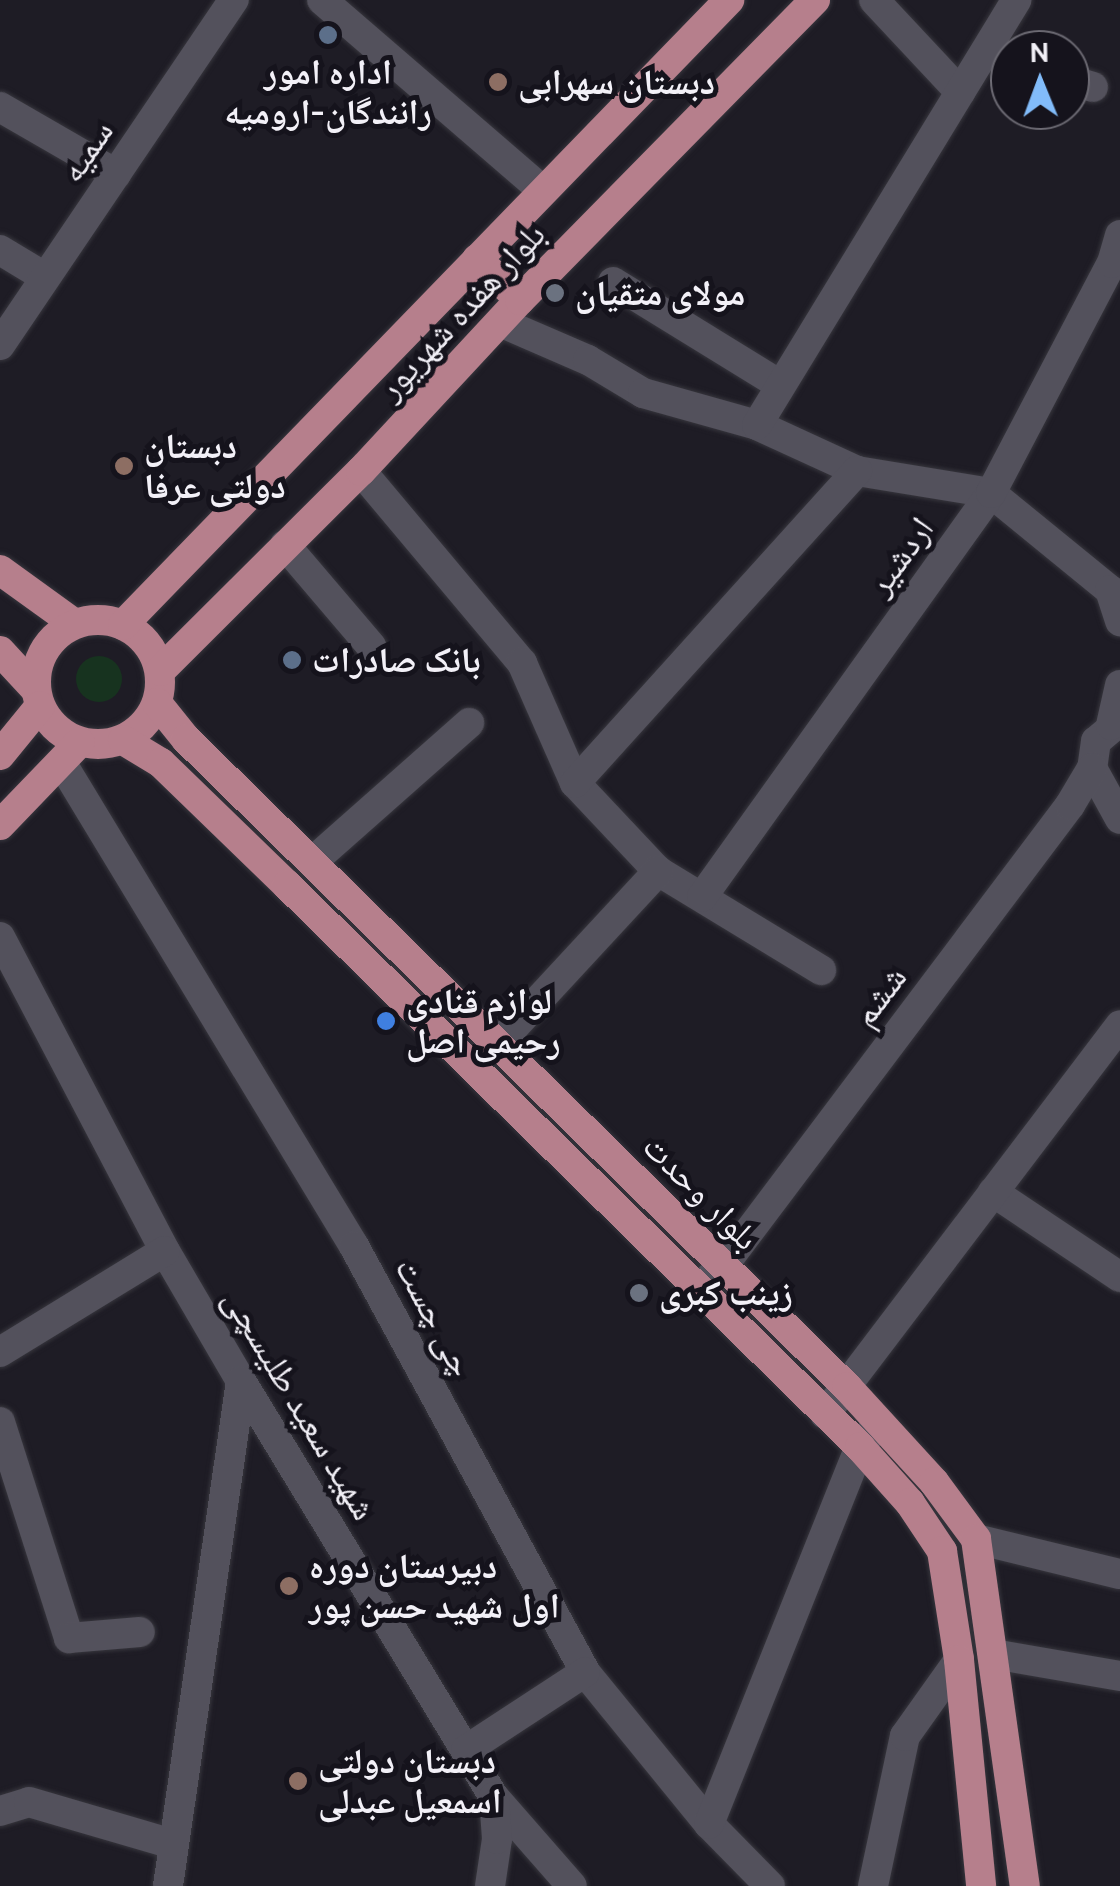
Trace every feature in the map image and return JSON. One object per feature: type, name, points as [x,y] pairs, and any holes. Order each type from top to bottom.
[{"type":"main road","name":"بلوار هفده شهریور","points":[[122,625],[730,0]]},
{"type":"main road","name":"بلوار هفده شهریور","points":[[160,670],[361,471],[510,311],[815,0]]},
{"type":"main road","points":[[477,260],[510,311]]},
{"type":"main road","points":[[0,570],[75,624]]},
{"type":"main road","points":[[0,755],[38,698],[40,658],[48,644],[75,624],[90,620],[122,625],[140,636],[160,670],[157,702],[145,724],[123,740],[70,752],[0,825]]},
{"type":"main road","points":[[0,651],[38,698],[70,752]]},
{"type":"main road","name":"بلوار وحدت","points":[[157,702],[186,739],[846,1386],[934,1482],[976,1539],[1025,1886]]},
{"type":"main road","name":"بلوار وحدت","points":[[123,740],[160,763],[860,1448],[910,1503],[942,1551],[959,1660],[981,1886]]},
{"type":"main road","points":[[473,1068],[498,1044]]},
{"type":"street","name":"سمیه","points":[[0,345],[234,0]]},
{"type":"street","points":[[874,0],[960,92]]},
{"type":"street","points":[[1006,30],[1016,0]]},
{"type":"street","points":[[334,5],[543,191]]},
{"type":"street","points":[[757,425],[960,92],[990,62]]},
{"type":"street","points":[[0,107],[116,174]]},
{"type":"street","name":"اردشیر","points":[[702,898],[991,494],[1112,264],[1120,235]]},
{"type":"street","points":[[0,250],[45,277]]},
{"type":"street","points":[[613,282],[779,384]]},
{"type":"street","points":[[510,311],[643,392],[757,425],[857,471],[991,494],[1110,590],[1120,621]]},
{"type":"street","points":[[361,471],[522,662],[576,782],[658,871],[821,970]]},
{"type":"street","points":[[576,782],[857,471]]},
{"type":"street","points":[[285,546],[371,646]]},
{"type":"street","name":"ششم","points":[[698,1289],[723,1266],[1070,805],[1092,768],[1096,741],[1117,720],[1120,685]]},
{"type":"street","points":[[312,862],[469,723]]},
{"type":"street","name":"چی چست","points":[[70,752],[354,1246],[585,1672],[709,1824],[770,1886]]},
{"type":"street","points":[[1092,768],[1120,819]]},
{"type":"street","points":[[498,1044],[658,871]]},
{"type":"street","name":"شهید سعید طلیسچی","points":[[0,937],[165,1250],[240,1381],[494,1797],[572,1886]]},
{"type":"street","points":[[824,1414],[1120,1024]]},
{"type":"street","points":[[993,1192],[1120,1277]]},
{"type":"street","points":[[3,1343],[165,1250]]},
{"type":"street","points":[[168,1886],[240,1381]]},
{"type":"street","points":[[0,1422],[69,1638],[140,1632]]},
{"type":"street","points":[[709,1824],[860,1448],[879,1422]]},
{"type":"street","points":[[976,1539],[1120,1574]]},
{"type":"street","points":[[993,1654],[1120,1676]]},
{"type":"street","points":[[873,1886],[905,1736],[959,1660]]},
{"type":"street","points":[[466,1750],[585,1672]]},
{"type":"street","points":[[490,1886],[497,1839],[494,1797]]},
{"type":"street","points":[[0,1811],[29,1802],[172,1844]]},
{"type":"green space","points":[[99,656],[116,662],[122,679],[116,696],[99,702],[82,696],[76,679],[82,662]]},
{"type":"place","name":"اداره امور رانندگان-ارومیه","points":[[328,35]]},
{"type":"place","name":"دبستان سهرابی","points":[[498,82]]},
{"type":"place","name":"مولای متقیان","points":[[555,293]]},
{"type":"place","name":"دبستان دولتی عرفا","points":[[124,466]]},
{"type":"place","name":"بانک صادرات","points":[[292,660]]},
{"type":"place","name":"لوازم قنادی رحیمی اصل","points":[[386,1021]]},
{"type":"place","name":"زینب کبری","points":[[639,1293]]},
{"type":"place","name":"دبیرستان دوره اول شهید حسن پور","points":[[289,1586]]},
{"type":"place","name":"دبستان دولتی اسمعیل عبدلی","points":[[298,1781]]}]
